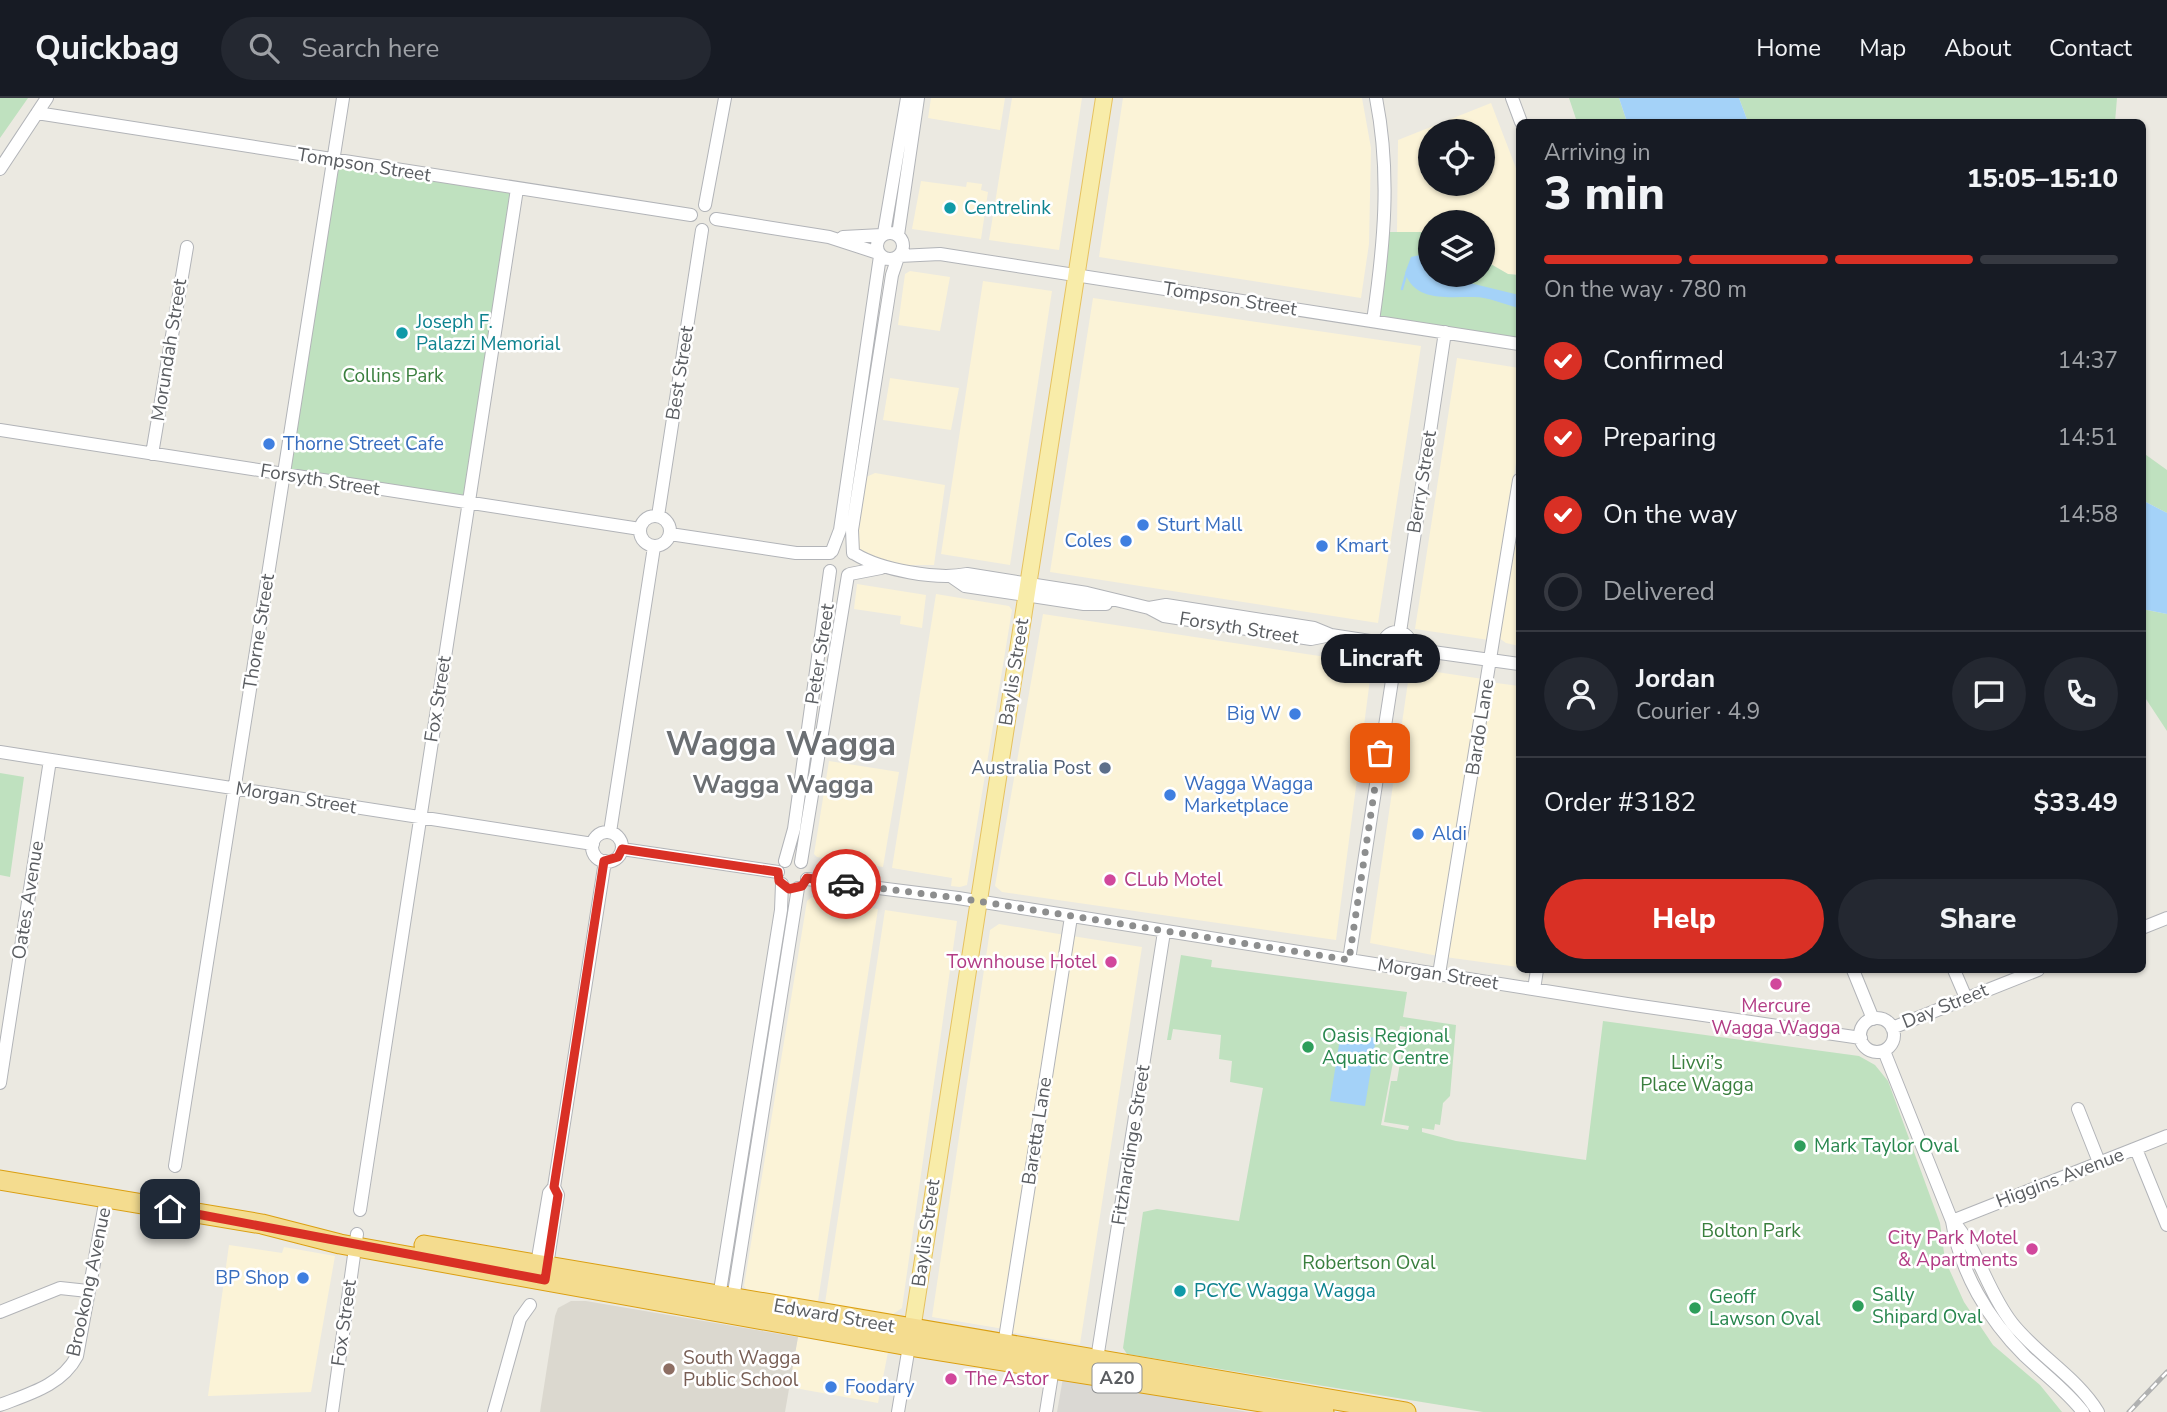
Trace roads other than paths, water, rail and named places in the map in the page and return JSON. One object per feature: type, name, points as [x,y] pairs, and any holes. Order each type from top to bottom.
[{"type":"highway","name":"Edward Street","points":[[0,1180],[910,1338],[1004,1345],[1096,1367],[1325,1412]]},
{"type":"highway","name":"Edward Street","points":[[541,1273],[726,1298],[1053,1368],[1096,1367],[1406,1412]]},
{"type":"main road","name":"Baylis Street","points":[[910,1338],[1104,98]]},
{"type":"street","points":[[0,169],[47,98]]},
{"type":"street","name":"Thorne Street","points":[[175,1166],[343,98]]},
{"type":"street","points":[[876,330],[898,256],[903,248],[899,236],[903,162],[909,119],[907,98]]},
{"type":"street","points":[[909,119],[918,98]]},
{"type":"street","points":[[1373,321],[1385,210],[1384,148],[1376,98]]},
{"type":"street","points":[[1512,98],[1520,119]]},
{"type":"street","points":[[705,205],[723,100]]},
{"type":"street","name":"Tompson Street","points":[[37,113],[691,215]]},
{"type":"street","points":[[830,569],[831,552],[840,530],[854,477],[870,375],[876,330],[879,254],[876,245],[883,234],[903,162]]},
{"type":"street","name":"Fox Street","points":[[360,1210],[517,188]]},
{"type":"street","points":[[705,205],[712,208],[716,219],[709,228],[702,230],[692,223],[691,215],[695,209],[705,205]]},
{"type":"street","points":[[716,219],[829,237],[889,259],[898,256]]},
{"type":"street","name":"Best Street","points":[[657,516],[702,230]]},
{"type":"street","points":[[829,237],[883,234],[899,236]]},
{"type":"street","name":"Tompson Street","points":[[899,236],[940,254]]},
{"type":"street","name":"Morundah Street","points":[[152,454],[187,247]]},
{"type":"street","name":"Tompson Street","points":[[898,256],[940,254],[1516,344]]},
{"type":"street","name":"Berry Street","points":[[1400,632],[1445,332]]},
{"type":"street","name":"Forsyth Street","points":[[0,430],[640,529]]},
{"type":"street","points":[[796,553],[840,576],[849,575],[857,564],[852,530],[854,477]]},
{"type":"street","points":[[657,516],[666,521],[670,534],[666,542],[654,547],[645,543],[640,529],[644,520],[657,516]]},
{"type":"street","name":"Bardo Lane","points":[[1439,974],[1490,660],[1515,528]]},
{"type":"street","points":[[670,534],[796,553],[831,552],[846,548],[854,553]]},
{"type":"street","points":[[610,832],[654,547]]},
{"type":"street","name":"Forsyth Street","points":[[854,553],[885,567],[952,578],[967,574],[1027,590],[1087,593],[1120,604],[1149,608],[1166,605],[1314,628],[1331,635],[1383,643]]},
{"type":"street","name":"Forsyth Street","points":[[849,575],[885,567]]},
{"type":"street","name":"Peter Street","points":[[829,640],[830,569]]},
{"type":"street","name":"Peter Street","points":[[726,1298],[746,1223],[763,1115],[764,1062],[780,953],[782,872],[805,789],[829,640],[849,575]]},
{"type":"street","points":[[1400,632],[1408,637],[1411,649],[1407,657],[1395,661],[1384,652],[1383,643],[1391,634],[1400,632]]},
{"type":"street","points":[[1411,649],[1516,664]]},
{"type":"street","points":[[1349,960],[1395,661]]},
{"type":"street","name":"Morgan Street","points":[[0,752],[593,844]]},
{"type":"street","name":"Oates Avenue","points":[[0,1083],[50,760]]},
{"type":"street","name":"Peter Street","points":[[801,862],[805,789]]},
{"type":"street","points":[[610,832],[621,840],[622,849],[618,857],[604,861],[597,857],[593,844],[597,836],[610,832]]},
{"type":"street","points":[[622,849],[782,872],[801,862],[807,869],[802,883]]},
{"type":"street","points":[[541,1273],[549,1193],[554,1187],[604,861]]},
{"type":"street","name":"Morgan Street","points":[[782,872],[789,889],[802,883],[978,902],[1861,1038]]},
{"type":"street","name":"Peter Street","points":[[780,953],[802,883]]},
{"type":"street","name":"Baretta Lane","points":[[1004,1345],[1071,917]]},
{"type":"street","points":[[2146,926],[2167,918]]},
{"type":"street","name":"Fitzhardinge Street","points":[[1096,1367],[1164,932]]},
{"type":"street","points":[[1534,989],[1536,973]]},
{"type":"street","points":[[1854,973],[1873,1019]]},
{"type":"street","points":[[1955,973],[1966,998]]},
{"type":"street","name":"Day Street","points":[[1892,1028],[2030,973]]},
{"type":"street","points":[[1873,1019],[1886,1021],[1892,1028],[1894,1039],[1884,1051],[1869,1050],[1861,1038],[1862,1028],[1873,1019]]},
{"type":"street","points":[[1884,1051],[1952,1220],[1955,1242],[1971,1263],[1987,1309],[2011,1341],[2083,1412]]},
{"type":"street","name":"Peter Street","points":[[726,1298],[731,1221],[749,1112],[764,1062]]},
{"type":"street","points":[[2078,1109],[2099,1162]]},
{"type":"street","points":[[749,1112],[763,1115]]},
{"type":"street","name":"Higgins Avenue","points":[[1952,1220],[2167,1136]]},
{"type":"street","points":[[2136,1149],[2167,1225]]},
{"type":"street","points":[[740,1169],[754,1171]]},
{"type":"street","name":"Brookong Avenue","points":[[0,1405],[47,1386],[71,1369],[80,1343],[106,1198]]},
{"type":"street","points":[[731,1221],[746,1223]]},
{"type":"street","name":"Fox Street","points":[[331,1412],[356,1240]]},
{"type":"street","points":[[1979,1282],[2013,1324],[2075,1385],[2098,1412]]},
{"type":"street","points":[[0,1312],[60,1288],[88,1292]]},
{"type":"street","points":[[494,1412],[520,1320],[530,1305]]},
{"type":"street","points":[[898,1412],[910,1338]]},
{"type":"street","points":[[1046,1412],[1053,1368]]},
{"type":"water","points":[[1619,98],[1739,98],[1747,119],[1626,119]]},
{"type":"water","points":[[1418,255],[1418,287],[1486,287],[1516,294],[1516,307],[1477,297],[1432,296],[1416,289],[1405,273],[1411,257]]},
{"type":"water","points":[[2146,502],[2167,513],[2167,614],[2146,610]]},
{"type":"water","points":[[1341,1032],[1376,1038],[1365,1106],[1330,1101]]},
{"type":"waterway","points":[[1402,289],[1406,275]]},
{"type":"railway","points":[[2129,1412],[2167,1372]]},
{"type":"place","name":"Centrelink","points":[[950,208]]},
{"type":"place","name":"Joseph F. Palazzi Memorial","points":[[402,333]]},
{"type":"place","name":"Thorne Street Cafe","points":[[269,444]]},
{"type":"place","name":"Sturt Mall","points":[[1143,525]]},
{"type":"place","name":"Coles","points":[[1126,541]]},
{"type":"place","name":"Kmart","points":[[1322,546]]},
{"type":"place","name":"Big W","points":[[1295,714]]},
{"type":"place","name":"Lincraft","points":[[1380,753]]},
{"type":"place","name":"Australia Post","points":[[1105,768]]},
{"type":"place","name":"Wagga Wagga Marketplace","points":[[1170,795]]},
{"type":"place","name":"Aldi","points":[[1418,834]]},
{"type":"place","name":"CLub Motel","points":[[1110,880]]},
{"type":"place","name":"Townhouse Hotel","points":[[1111,962]]},
{"type":"place","name":"Mercure Wagga Wagga","points":[[1776,984]]},
{"type":"place","name":"Oasis Regional Aquatic Centre","points":[[1308,1047]]},
{"type":"place","name":"Mark Taylor Oval","points":[[1800,1146]]},
{"type":"place","name":"City Park Motel & Apartments","points":[[2032,1249]]},
{"type":"place","name":"BP Shop","points":[[303,1278]]},
{"type":"place","name":"PCYC Wagga Wagga","points":[[1180,1291]]},
{"type":"place","name":"Sally Shipard Oval","points":[[1858,1306]]},
{"type":"place","name":"Geoff Lawson Oval","points":[[1695,1308]]},
{"type":"place","name":"South Wagga Public School","points":[[669,1369]]},
{"type":"place","name":"The Astor","points":[[951,1379]]},
{"type":"place","name":"Foodary","points":[[831,1387]]},
{"type":"district","name":"Wagga Wagga","points":[[781,744]]},
{"type":"district","name":"Wagga Wagga","points":[[783,784]]},
{"type":"park label","name":"Collins Park","points":[[393,376]]},
{"type":"park label","name":"Livvi’s Place Wagga","points":[[1697,1074]]},
{"type":"park label","name":"Bolton Park","points":[[1751,1231]]},
{"type":"park label","name":"Robertson Oval","points":[[1369,1263]]}]
